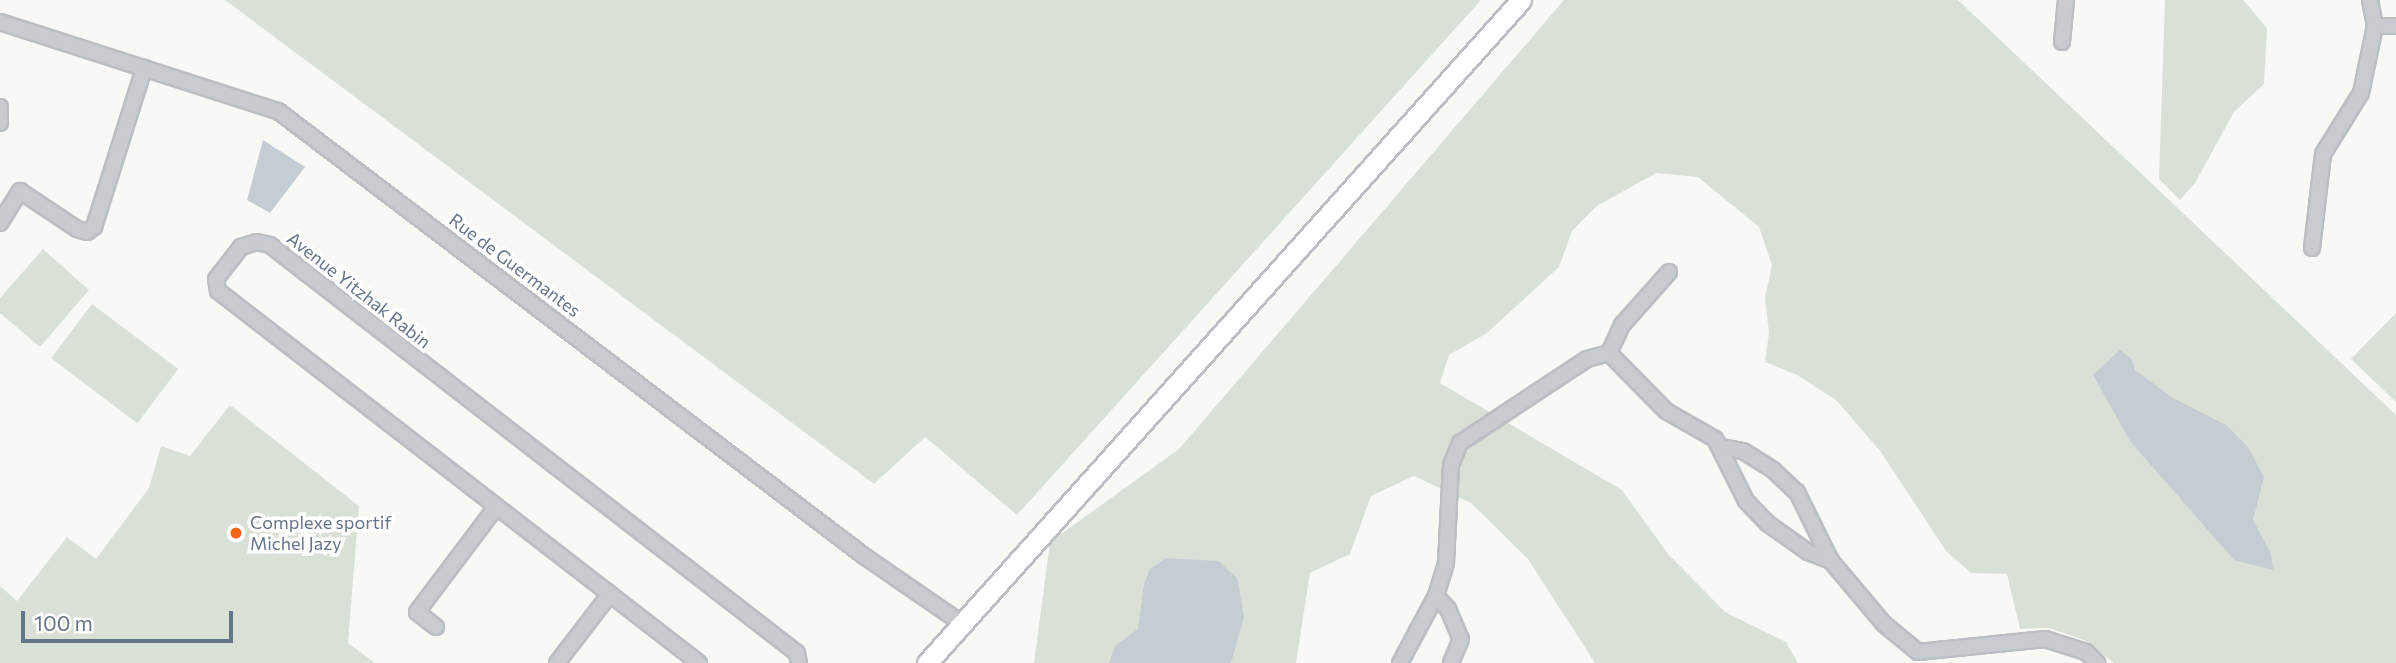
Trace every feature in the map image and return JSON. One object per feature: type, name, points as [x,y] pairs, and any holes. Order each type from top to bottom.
[{"type":"main road","points":[[926,663],[1521,0]]},
{"type":"street","points":[[2063,42],[2066,0]]},
{"type":"street","points":[[2312,248],[2323,154],[2361,93],[2375,26],[2370,0]]},
{"type":"street","name":"Rue de Guermantes","points":[[0,22],[258,103],[300,125],[864,556],[963,624]]},
{"type":"street","points":[[2375,26],[2396,26]]},
{"type":"street","points":[[0,223],[20,191],[77,229],[87,232],[94,226],[144,68]]},
{"type":"street","points":[[0,107],[0,123]]},
{"type":"street","name":"Avenue Yitzhak Rabin","points":[[699,663],[218,291],[216,279],[242,247],[256,242],[270,245],[797,653],[799,663]]},
{"type":"street","points":[[1400,663],[1436,596],[1446,563],[1451,465],[1461,443],[1587,359],[1609,353],[1622,325],[1669,272]]},
{"type":"street","points":[[1609,353],[1666,411],[1721,447],[1753,457],[1797,492],[1831,561],[1884,624],[1918,658],[2045,639],[2086,652],[2097,663]]},
{"type":"street","points":[[1721,447],[1732,479],[1767,523],[1808,552],[1831,561]]},
{"type":"street","points":[[436,627],[417,612],[496,507]]},
{"type":"street","points":[[557,663],[610,594]]},
{"type":"street","points":[[1436,596],[1452,616],[1461,639],[1451,663]]},
{"type":"shaded area","points":[[225,0],[1481,0],[1017,515],[925,437],[874,484]]},
{"type":"shaded area","points":[[1564,0],[1958,0],[2396,415],[2396,663],[2114,663],[2084,640],[2049,628],[2020,629],[2007,574],[1971,573],[1946,551],[1881,452],[1836,400],[1797,375],[1765,362],[1769,333],[1765,298],[1772,265],[1759,227],[1698,177],[1656,173],[1597,206],[1572,231],[1559,267],[1487,333],[1449,355],[1440,383],[1622,490],[1668,554],[1725,612],[1786,642],[1798,663],[1595,663],[1528,559],[1471,503],[1414,476],[1371,496],[1350,554],[1310,573],[1296,663],[1034,663],[1050,542],[1179,449]]},
{"type":"shaded area","points":[[2165,0],[2243,0],[2267,28],[2264,84],[2234,112],[2195,183],[2180,200],[2159,179]]},
{"type":"shaded area","points":[[263,140],[305,167],[270,213],[247,200]]},
{"type":"shaded area","points":[[43,249],[89,290],[40,347],[0,313],[0,298]]},
{"type":"shaded area","points":[[92,304],[178,369],[137,423],[51,358]]},
{"type":"shaded area","points":[[2396,313],[2396,402],[2351,359]]},
{"type":"shaded area","points":[[2120,350],[2132,359],[2135,370],[2173,398],[2226,425],[2248,447],[2264,477],[2253,520],[2271,554],[2273,570],[2234,560],[2130,441],[2093,375]]},
{"type":"shaded area","name":"Complexe sportif Michel Jazy","points":[[230,405],[359,506],[348,643],[375,663],[0,663],[0,586],[17,601],[67,537],[96,559],[149,488],[161,446],[190,456]]},
{"type":"shaded area","points":[[1166,558],[1218,561],[1237,578],[1244,617],[1231,663],[1109,663],[1115,646],[1138,629],[1144,584],[1150,569]]},
{"type":"place","name":"Complexe sportif Michel Jazy","points":[[236,533]]}]
